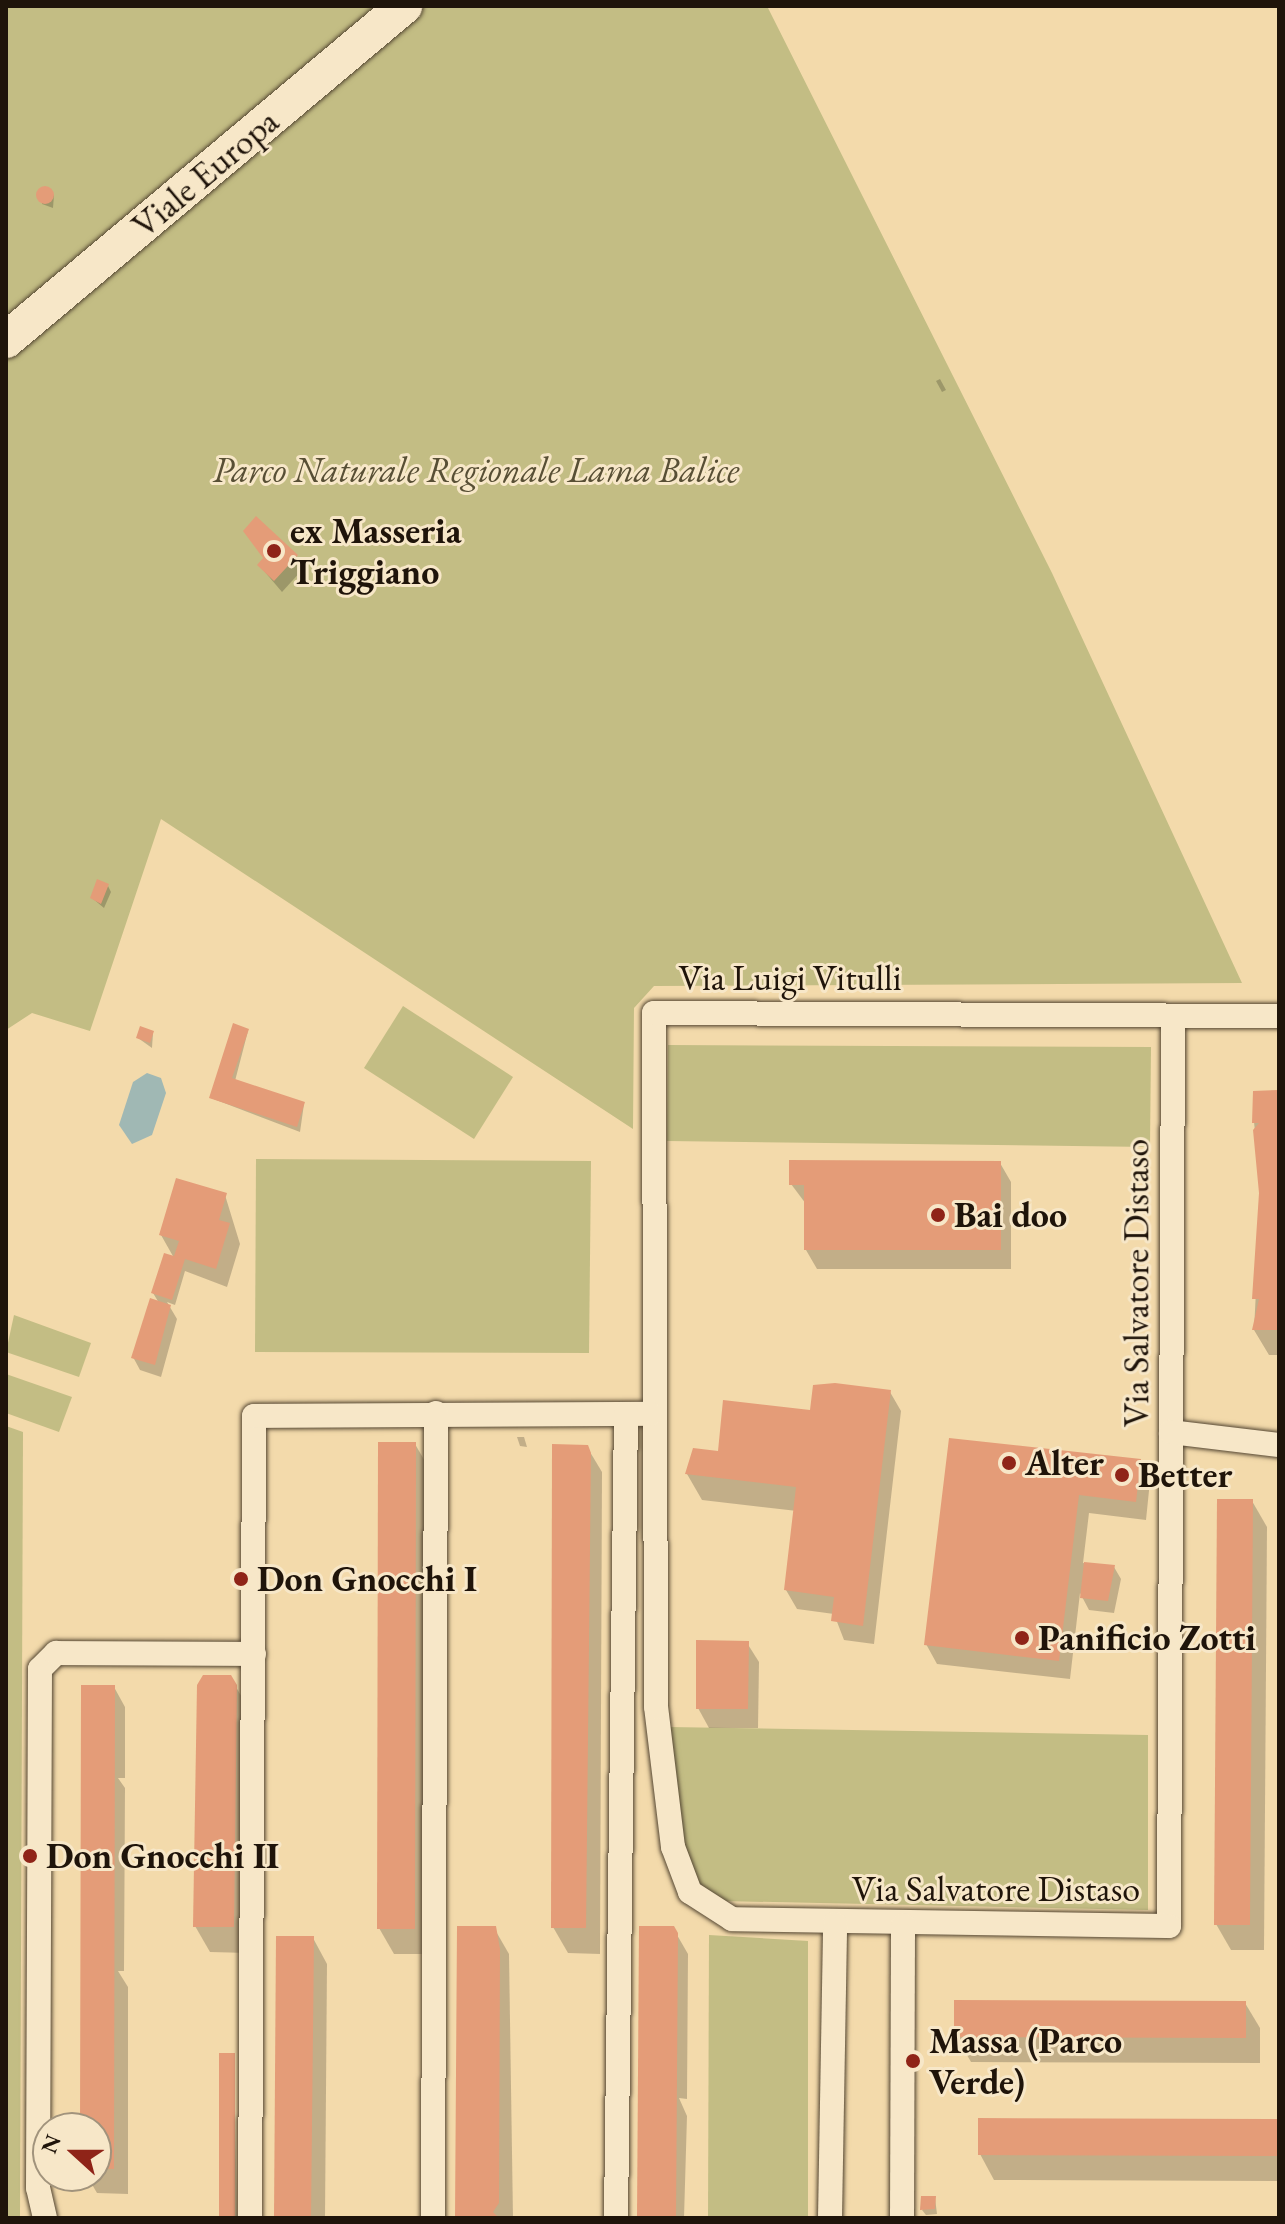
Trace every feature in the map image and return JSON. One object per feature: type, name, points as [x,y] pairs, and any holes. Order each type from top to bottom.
[{"type":"main road","name":"Viale Europa","points":[[6,340],[404,6]]},
{"type":"street","name":"Via Luigi Vitulli","points":[[638,1414],[654,1013],[1279,1016]]},
{"type":"street","name":"Via Salvatore Distaso","points":[[638,1414],[656,1707],[673,1847],[690,1892],[732,1919],[835,1924],[1169,1926],[1173,1016]]},
{"type":"street","points":[[433,2218],[436,1413]]},
{"type":"street","points":[[250,2218],[254,1416],[436,1413],[638,1414],[616,2218]]},
{"type":"street","points":[[1171,1432],[1279,1445]]},
{"type":"street","points":[[45,2218],[38,2188],[40,1669],[56,1653],[254,1654]]},
{"type":"street","points":[[830,2218],[835,1924]]},
{"type":"street","points":[[902,2218],[903,1925]]},
{"type":"green space","name":"Parco Naturale Regionale Lama Balice","points":[[6,6],[767,6],[1052,573],[1242,983],[654,986],[634,1008],[633,1129],[161,819],[90,1031],[32,1013],[6,1030]]},
{"type":"green space","points":[[403,1006],[513,1077],[474,1139],[364,1068]]},
{"type":"green space","points":[[668,1045],[1151,1047],[1150,1147],[667,1141]]},
{"type":"green space","points":[[256,1159],[591,1161],[589,1353],[255,1352]]},
{"type":"green space","points":[[14,1315],[91,1343],[79,1377],[6,1352]]},
{"type":"green space","points":[[6,1374],[72,1397],[59,1432],[6,1413]]},
{"type":"green space","points":[[6,1426],[23,1432],[20,2218],[6,2218]]},
{"type":"green space","points":[[669,1727],[1148,1735],[1148,1910],[721,1901],[698,1885],[684,1854]]},
{"type":"green space","points":[[709,1935],[808,1941],[808,2218],[708,2218]]},
{"type":"water","points":[[147,1073],[161,1078],[166,1093],[152,1135],[132,1144],[119,1125],[133,1082]]},
{"type":"building","points":[[45,186],[54,195],[45,204],[36,195]]},
{"type":"building","name":"ex Masseria Triggiano","points":[[256,516],[298,555],[274,581],[257,565],[263,558],[243,531]]},
{"type":"building","points":[[97,879],[109,884],[101,904],[90,898]]},
{"type":"building","points":[[233,1023],[249,1029],[232,1078],[305,1102],[297,1127],[209,1098]]},
{"type":"building","points":[[140,1026],[154,1031],[150,1043],[136,1038]]},
{"type":"building","points":[[1279,1090],[1279,1330],[1252,1330],[1259,1299],[1252,1299],[1259,1193],[1253,1130],[1259,1123],[1252,1123],[1253,1091]]},
{"type":"building","points":[[789,1160],[1001,1161],[1001,1250],[804,1250],[804,1185],[789,1185]]},
{"type":"building","points":[[176,1178],[227,1193],[219,1220],[230,1223],[216,1269],[185,1259],[172,1300],[151,1293],[164,1253],[174,1256],[179,1241],[159,1235]]},
{"type":"building","points":[[150,1298],[171,1305],[155,1365],[131,1358]]},
{"type":"building","points":[[835,1383],[891,1390],[863,1626],[831,1621],[834,1597],[784,1590],[796,1487],[685,1474],[693,1448],[718,1451],[723,1400],[810,1410],[813,1385]]},
{"type":"building","points":[[949,1438],[1141,1459],[1136,1502],[1079,1495],[1059,1661],[924,1645]]},
{"type":"building","points":[[378,1442],[416,1442],[415,1929],[377,1929]]},
{"type":"building","points":[[552,1444],[588,1445],[591,1453],[586,1928],[551,1928]]},
{"type":"building","points":[[1217,1499],[1253,1499],[1250,1925],[1214,1925]]},
{"type":"building","points":[[1084,1562],[1115,1565],[1108,1601],[1080,1598]]},
{"type":"building","points":[[696,1640],[749,1641],[748,1709],[696,1709]]},
{"type":"building","points":[[203,1675],[231,1675],[237,1685],[234,1927],[193,1927],[197,1685]]},
{"type":"building","points":[[81,1685],[115,1685],[114,2169],[112,2112],[80,2112]]},
{"type":"building","points":[[457,1926],[496,1926],[500,1949],[499,2203],[493,2212],[499,2218],[455,2218]]},
{"type":"building","points":[[639,1926],[674,1926],[678,1933],[676,2218],[637,2218]]},
{"type":"building","points":[[276,1936],[314,1936],[311,2218],[274,2218]]},
{"type":"building","points":[[954,2000],[1246,2001],[1246,2038],[954,2037]]},
{"type":"building","points":[[219,2053],[235,2053],[235,2218],[219,2218]]},
{"type":"building","points":[[978,2118],[1279,2119],[1279,2156],[978,2155]]},
{"type":"building","points":[[921,2196],[936,2196],[935,2209],[920,2210]]},
{"type":"place","name":"ex Masseria Triggiano","points":[[274,551]]},
{"type":"place","name":"Bai doo","points":[[938,1215]]},
{"type":"place","name":"Alter","points":[[1009,1463]]},
{"type":"place","name":"Better","points":[[1122,1475]]},
{"type":"place","name":"Don Gnocchi I","points":[[241,1579]]},
{"type":"place","name":"Panificio Zotti","points":[[1022,1638]]},
{"type":"place","name":"Don Gnocchi II","points":[[30,1856]]},
{"type":"place","name":"Massa (Parco Verde)","points":[[913,2061]]}]
